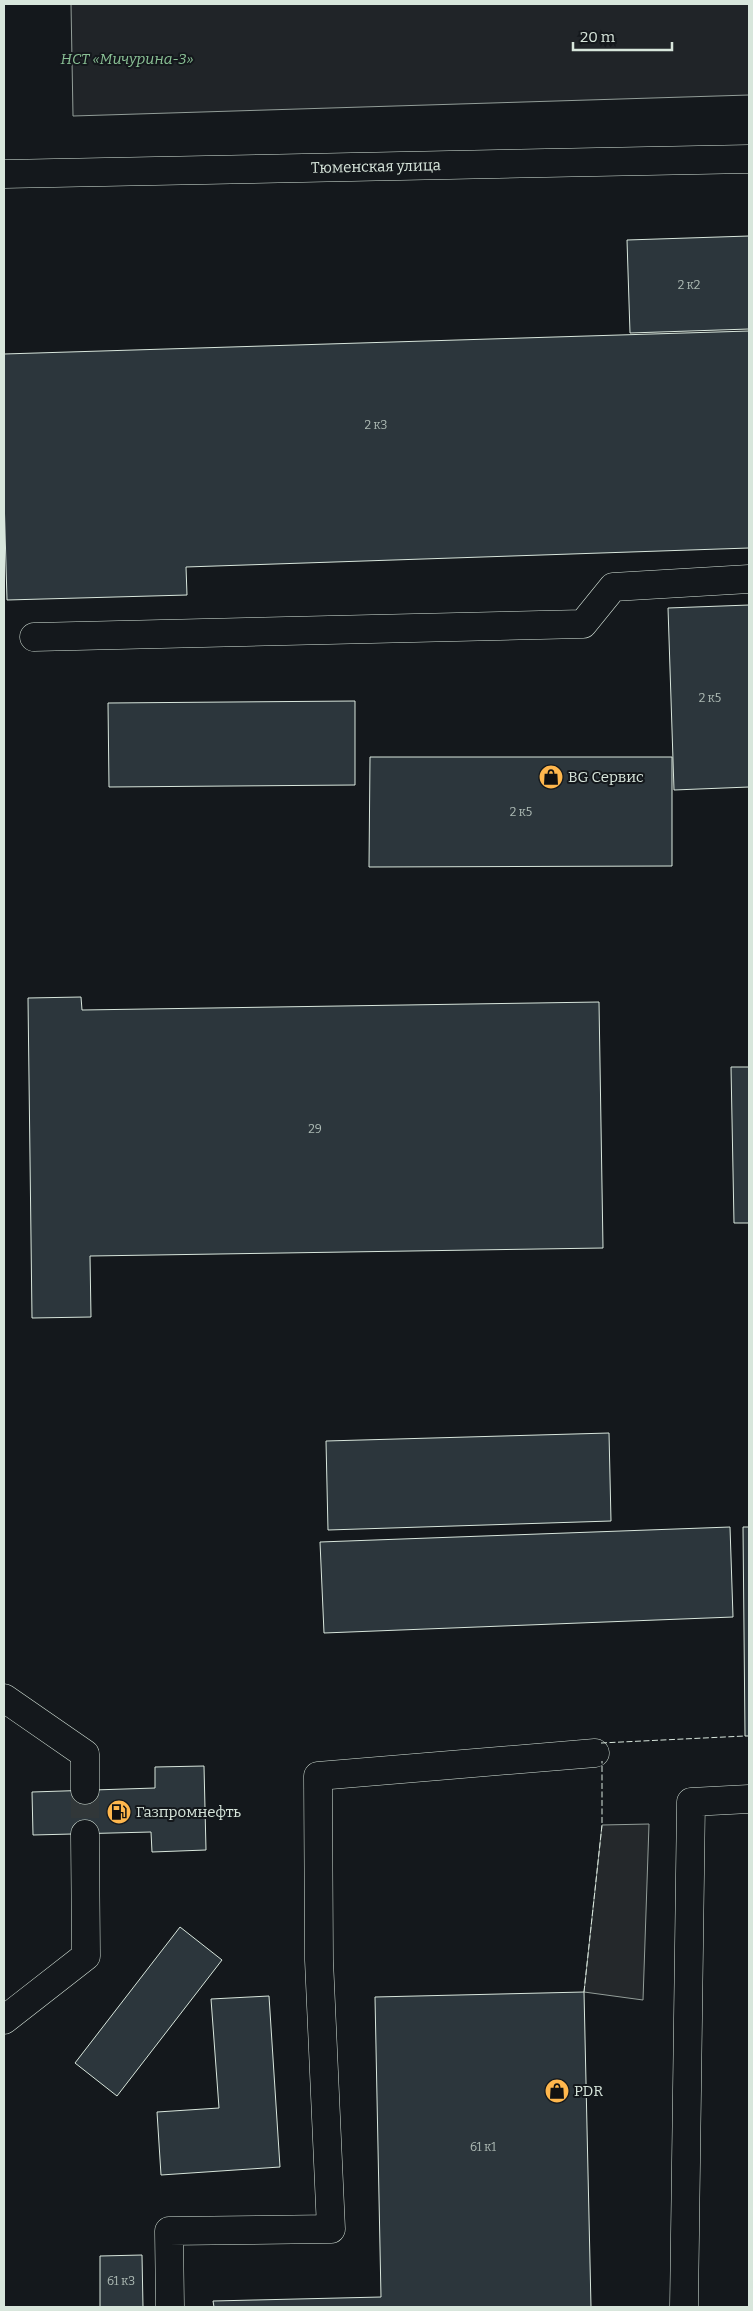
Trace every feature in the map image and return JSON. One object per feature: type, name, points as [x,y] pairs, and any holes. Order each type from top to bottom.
[{"type":"main road","name":"Тюменская улица","points":[[4,174],[749,159]]},
{"type":"main road","points":[[34,637],[583,624],[614,587],[749,579]]},
{"type":"main road","points":[[4,1698],[84,1754],[85,1790]]},
{"type":"main road","points":[[170,2307],[169,2231],[331,2229],[319,1960],[318,1776],[595,1753]]},
{"type":"main road","points":[[684,2307],[691,1802],[749,1800]]},
{"type":"main road","points":[[4,2020],[86,1956],[85,1834]]},
{"type":"green space","name":"НСТ «Мичурина-3»","points":[[71,4],[749,4],[749,95],[73,116]]},
{"type":"shaded area","points":[[649,1824],[643,2000],[584,1992],[602,1825]]},
{"type":"building","points":[[749,236],[749,329],[630,333],[627,240]]},
{"type":"building","points":[[749,331],[749,548],[186,567],[187,595],[7,600],[4,496],[4,354]]},
{"type":"building","points":[[749,605],[749,787],[674,790],[668,608]]},
{"type":"building","points":[[355,701],[355,785],[109,787],[108,703]]},
{"type":"building","points":[[370,757],[672,757],[672,866],[369,867]]},
{"type":"building","points":[[81,997],[82,1010],[599,1002],[603,1248],[90,1256],[91,1317],[32,1318],[28,998]]},
{"type":"building","points":[[731,1067],[749,1067],[749,1223],[734,1223]]},
{"type":"building","points":[[609,1433],[611,1521],[328,1530],[326,1441]]},
{"type":"building","points":[[730,1527],[733,1617],[324,1633],[320,1542]]},
{"type":"building","points":[[743,1527],[749,1527],[749,1736],[745,1736]]},
{"type":"building","name":"Газпромнефть","points":[[204,1766],[206,1850],[152,1852],[151,1832],[33,1835],[32,1792],[155,1788],[155,1767]]},
{"type":"building","points":[[180,1927],[222,1960],[117,2096],[75,2063]]},
{"type":"building","points":[[584,1992],[591,2307],[214,2307],[213,2301],[381,2297],[375,1997]]},
{"type":"building","points":[[269,1996],[280,2167],[161,2175],[157,2112],[219,2108],[211,1999]]},
{"type":"building","points":[[142,2255],[143,2307],[100,2307],[100,2256]]},
{"type":"tunnel","points":[[85,1790],[85,1834]]},
{"type":"fence","points":[[601,1743],[745,1736]]},
{"type":"fence","points":[[584,1992],[602,1825],[602,1761]]},
{"type":"place","name":"BG Сервис","points":[[551,777]]},
{"type":"place","name":"Газпромнефть","points":[[119,1812]]},
{"type":"place","name":"PDR","points":[[557,2091]]}]
